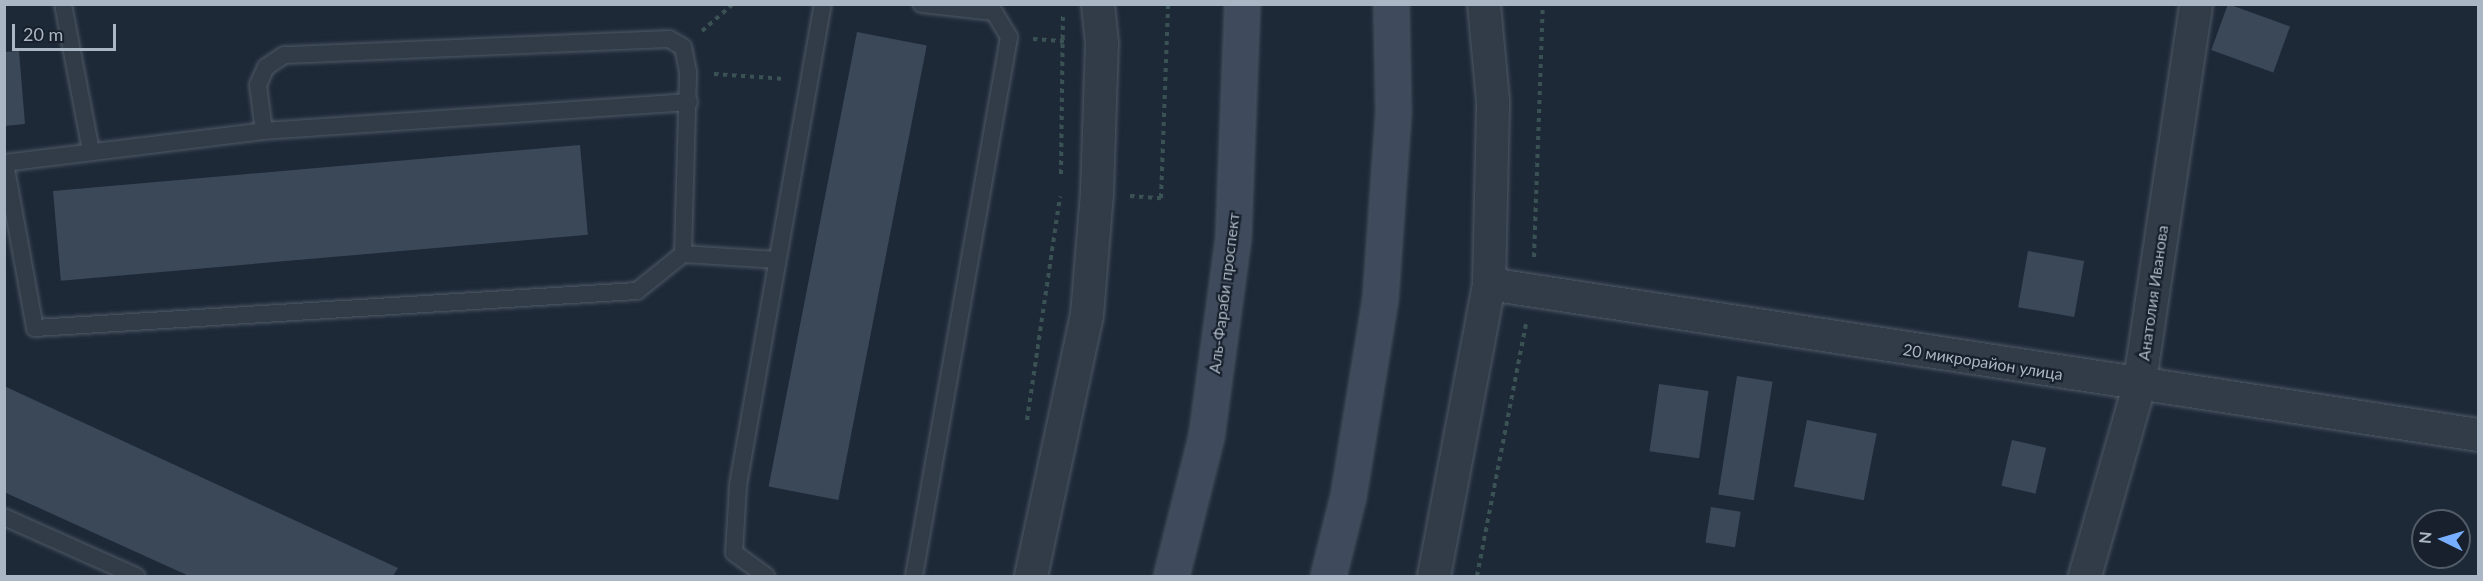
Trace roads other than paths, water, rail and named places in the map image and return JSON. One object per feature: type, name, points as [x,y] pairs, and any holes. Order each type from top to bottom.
[{"type":"street","points":[[1031,576],[1087,315],[1097,193],[1102,43],[1098,4]]},
{"type":"street","name":"Аль-Фараби проспект","points":[[1172,576],[1206,437],[1233,236],[1242,4]]},
{"type":"street","points":[[1328,576],[1348,496],[1380,299],[1393,112],[1391,4]]},
{"type":"street","points":[[1434,576],[1489,284],[1493,101],[1484,4]]},
{"type":"street","name":"Анатолия Иванова","points":[[2085,576],[2139,387],[2196,4]]},
{"type":"street","name":"20 микрорайон улица","points":[[1489,284],[2139,387],[2478,435]]},
{"type":"lane","points":[[63,4],[91,151]]},
{"type":"lane","points":[[766,576],[734,553],[738,485],[806,81],[823,4]]},
{"type":"lane","points":[[914,576],[1009,37],[994,12],[921,4]]},
{"type":"lane","points":[[264,131],[258,85],[267,67],[284,55],[647,38],[683,47],[688,72],[689,102],[683,254]]},
{"type":"lane","points":[[689,102],[264,131],[5,163],[35,328],[637,291],[683,254],[777,260]]},
{"type":"lane","points":[[4,517],[136,576]]}]
